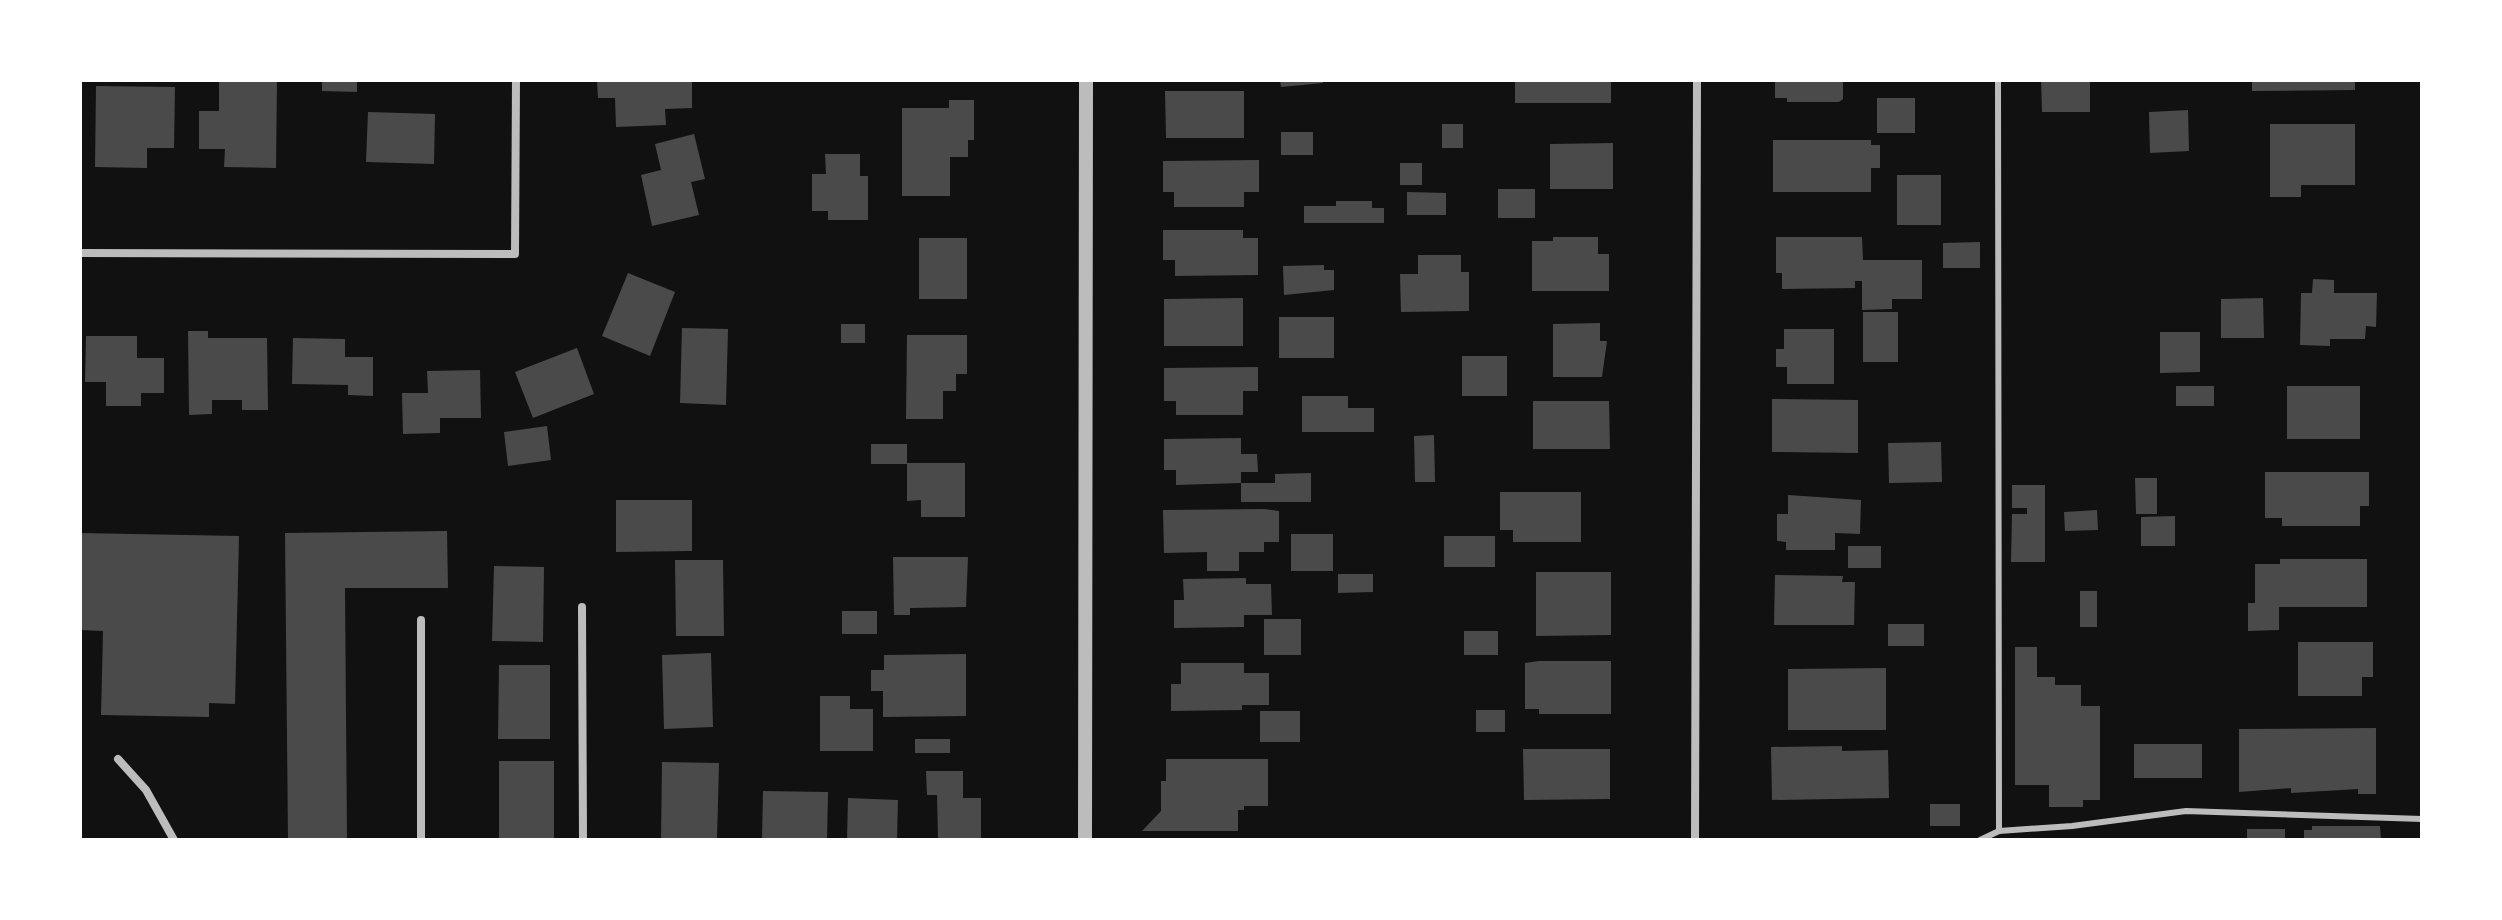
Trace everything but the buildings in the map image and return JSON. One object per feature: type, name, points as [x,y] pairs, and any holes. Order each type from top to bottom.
[{"type":"street","points":[[80,253],[515,254],[516,80]]},
{"type":"street","points":[[1085,840],[1086,80]]},
{"type":"street","points":[[1695,840],[1697,80]]},
{"type":"street","points":[[582,607],[583,840]]},
{"type":"street","points":[[421,620],[421,840]]},
{"type":"street","points":[[118,759],[146,790],[174,840]]},
{"type":"lane","points":[[1998,80],[1999,831]]},
{"type":"lane","points":[[1980,840],[1999,831],[2072,826],[2186,811],[2422,819]]}]
